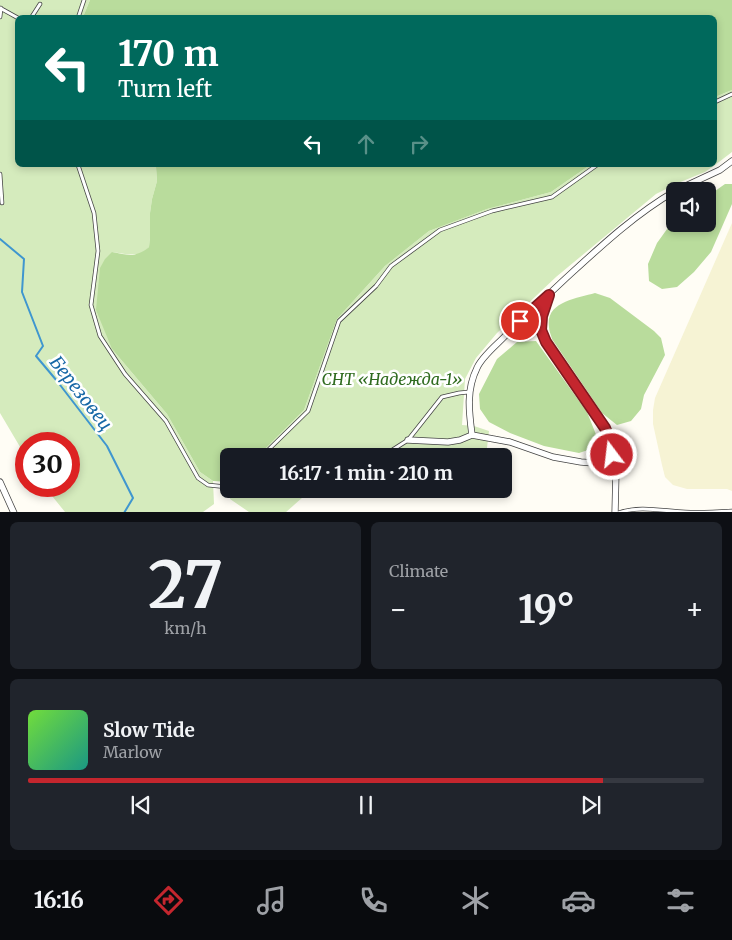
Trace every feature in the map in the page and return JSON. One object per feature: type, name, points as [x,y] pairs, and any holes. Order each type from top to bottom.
[{"type":"street","points":[[696,182],[720,170],[732,161]]},
{"type":"street","points":[[472,435],[469,392],[472,378],[478,365],[520,321],[604,244],[666,197]]},
{"type":"street","points":[[549,295],[544,310],[541,330],[546,342],[605,428],[611,443],[616,472],[616,512]]},
{"type":"street","points":[[408,440],[448,442],[472,435],[510,442],[553,457],[614,466]]},
{"type":"street","points":[[0,482],[14,512]]},
{"type":"lane","points":[[79,15],[84,0]]},
{"type":"lane","points":[[33,15],[40,4]]},
{"type":"lane","points":[[0,17],[0,8],[15,16]]},
{"type":"lane","points":[[717,101],[732,94]]},
{"type":"lane","points":[[79,167],[94,213],[98,251],[91,305],[100,336],[125,374],[166,421],[198,478],[208,485],[220,486]]},
{"type":"lane","points":[[270,448],[308,411],[339,321],[376,286],[391,266],[440,230],[492,211],[552,197],[594,167]]},
{"type":"lane","points":[[0,174],[2,203]]},
{"type":"lane","points":[[396,448],[408,440],[442,397],[469,392]]},
{"type":"lane","points":[[616,512],[626,509],[654,508],[685,512],[732,511]]},
{"type":"shaded area","points":[[732,223],[732,491],[727,489],[687,489],[673,485],[665,477],[653,424],[655,398]]},
{"type":"green space","points":[[0,0],[90,0],[84,15],[15,15],[15,167],[156,167],[157,181],[150,213],[149,247],[141,254],[112,252],[112,349],[167,414],[200,472],[213,481],[214,504],[203,512],[65,512],[53,497],[80,497],[80,432],[15,432],[15,438],[0,413]]},
{"type":"green space","points":[[90,0],[732,0],[732,90],[717,96],[717,15],[84,15]]},
{"type":"green space","points":[[732,90],[732,152],[717,163],[717,96]]},
{"type":"green space","points":[[156,167],[587,167],[551,192],[487,209],[429,231],[385,266],[337,319],[304,410],[266,448],[220,448],[220,481],[213,481],[200,472],[167,414],[112,349],[96,310],[100,268],[105,259],[112,252],[127,255],[136,254],[149,247],[152,199],[157,181]]},
{"type":"green space","name":"СНТ «Надежда-1»","points":[[587,167],[712,167],[680,182],[666,182],[666,189],[656,194],[556,277],[497,333],[476,358],[465,379],[462,425],[474,426],[489,431],[487,448],[266,448],[304,410],[337,319],[385,266],[429,231],[487,209],[551,192]]},
{"type":"green space","points":[[725,184],[732,184],[732,204],[711,252],[694,272],[677,287],[662,289],[649,281],[648,264],[657,243],[666,230],[716,232],[716,190]]},
{"type":"green space","points":[[595,293],[610,298],[654,331],[661,338],[665,355],[644,395],[641,409],[631,421],[617,425],[602,413],[552,339],[549,330],[549,319],[557,307],[571,299]]},
{"type":"green space","points":[[536,341],[587,412],[599,442],[594,448],[579,453],[544,446],[510,433],[489,422],[480,409],[479,394],[497,359],[517,342]]},
{"type":"green space","points":[[230,498],[302,498],[286,512],[249,512]]},
{"type":"waterway","name":"Березовец","points":[[0,239],[24,259],[22,292],[43,346],[36,356],[107,446],[133,498],[125,512]]},
{"type":"route","points":[[520,321],[549,295],[542,316],[541,330],[546,342],[605,428],[611,443],[612,455]]}]
